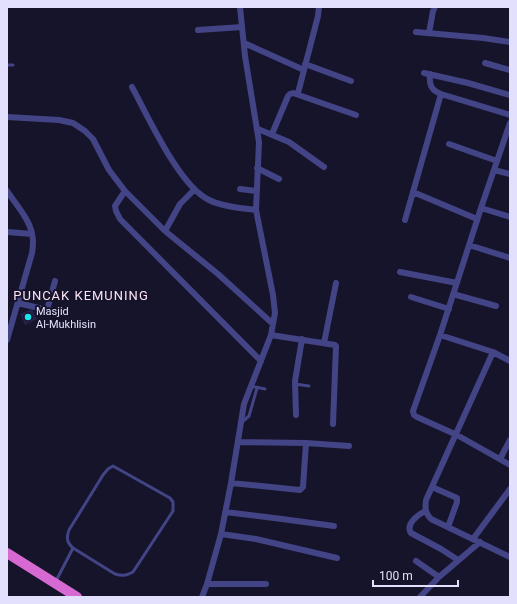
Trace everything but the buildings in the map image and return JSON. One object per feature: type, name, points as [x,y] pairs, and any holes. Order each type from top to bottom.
[{"type":"highway","points":[[7,553],[77,597]]},
{"type":"street","points":[[202,597],[221,534],[244,404],[271,335],[275,313],[273,295],[256,210],[259,152],[258,129],[246,63],[240,7]]},
{"type":"street","points":[[298,93],[319,7]]},
{"type":"street","points":[[429,34],[432,11],[435,7]]},
{"type":"street","points":[[198,30],[242,27]]},
{"type":"street","points":[[416,32],[484,38],[510,42]]},
{"type":"street","points":[[244,43],[304,67],[351,81]]},
{"type":"street","points":[[485,63],[510,70]]},
{"type":"street","points":[[510,96],[468,83],[427,74],[431,87],[435,92],[510,115]]},
{"type":"street","points":[[132,87],[170,158],[194,190],[212,201],[239,208],[256,210]]},
{"type":"street","points":[[272,134],[290,94],[298,93],[356,115]]},
{"type":"street","points":[[405,220],[441,94]]},
{"type":"street","points":[[7,117],[59,120],[73,124],[85,131],[93,139],[109,170],[126,191],[164,230],[218,274],[273,324]]},
{"type":"street","points":[[510,123],[456,283],[449,309],[413,411],[414,415],[417,417],[457,434],[510,465]]},
{"type":"street","points":[[258,129],[289,142],[324,167]]},
{"type":"street","points":[[449,144],[497,161]]},
{"type":"street","points":[[257,168],[279,179]]},
{"type":"street","points":[[494,170],[510,174]]},
{"type":"street","points":[[240,188],[256,191]]},
{"type":"street","points":[[164,230],[180,204],[194,190]]},
{"type":"street","points":[[7,191],[29,225],[33,242],[32,253],[18,303],[9,327],[7,340]]},
{"type":"street","points":[[126,191],[115,206],[120,219],[261,361]]},
{"type":"street","points":[[413,192],[478,219]]},
{"type":"street","points":[[481,208],[510,217]]},
{"type":"street","points":[[7,232],[32,234]]},
{"type":"street","points":[[469,245],[510,258]]},
{"type":"street","points":[[400,272],[456,283]]},
{"type":"street","points":[[18,303],[46,310],[55,281]]},
{"type":"street","points":[[324,343],[336,283]]},
{"type":"street","points":[[453,294],[496,306]]},
{"type":"street","points":[[411,297],[449,309]]},
{"type":"street","points":[[440,334],[493,352],[510,361]]},
{"type":"street","points":[[271,335],[336,346],[332,424]]},
{"type":"street","points":[[296,415],[295,384],[302,340]]},
{"type":"street","points":[[493,352],[426,500],[425,511],[431,518],[510,556]]},
{"type":"street","points":[[500,459],[510,440]]},
{"type":"street","points":[[238,442],[306,443],[349,446]]},
{"type":"street","points":[[231,483],[300,490],[303,487],[306,443]]},
{"type":"street","points":[[432,487],[457,498],[448,527]]},
{"type":"street","points":[[473,538],[510,489]]},
{"type":"street","points":[[425,511],[413,520],[409,527],[411,534],[441,549],[458,560]]},
{"type":"street","points":[[225,512],[282,518],[334,526]]},
{"type":"street","points":[[221,534],[256,539],[337,558]]},
{"type":"street","points":[[420,597],[439,577],[480,542]]},
{"type":"street","points":[[416,561],[439,577]]},
{"type":"street","points":[[207,584],[266,584]]},
{"type":"lane","points":[[7,66],[13,65]]},
{"type":"lane","points":[[295,384],[309,386]]},
{"type":"lane","points":[[250,386],[265,389]]},
{"type":"lane","points":[[241,423],[250,416],[257,388]]},
{"type":"lane","points":[[113,466],[170,498],[174,502],[174,511],[133,572],[128,575],[122,576],[115,574],[73,548],[67,540],[69,530],[103,475],[113,466]]},
{"type":"lane","points":[[55,583],[73,548]]},
{"type":"place","name":"Masjid Al-Mukhlisin","points":[[28,317]]},
{"type":"district","name":"PUNCAK KEMUNING","points":[[81,295]]}]
